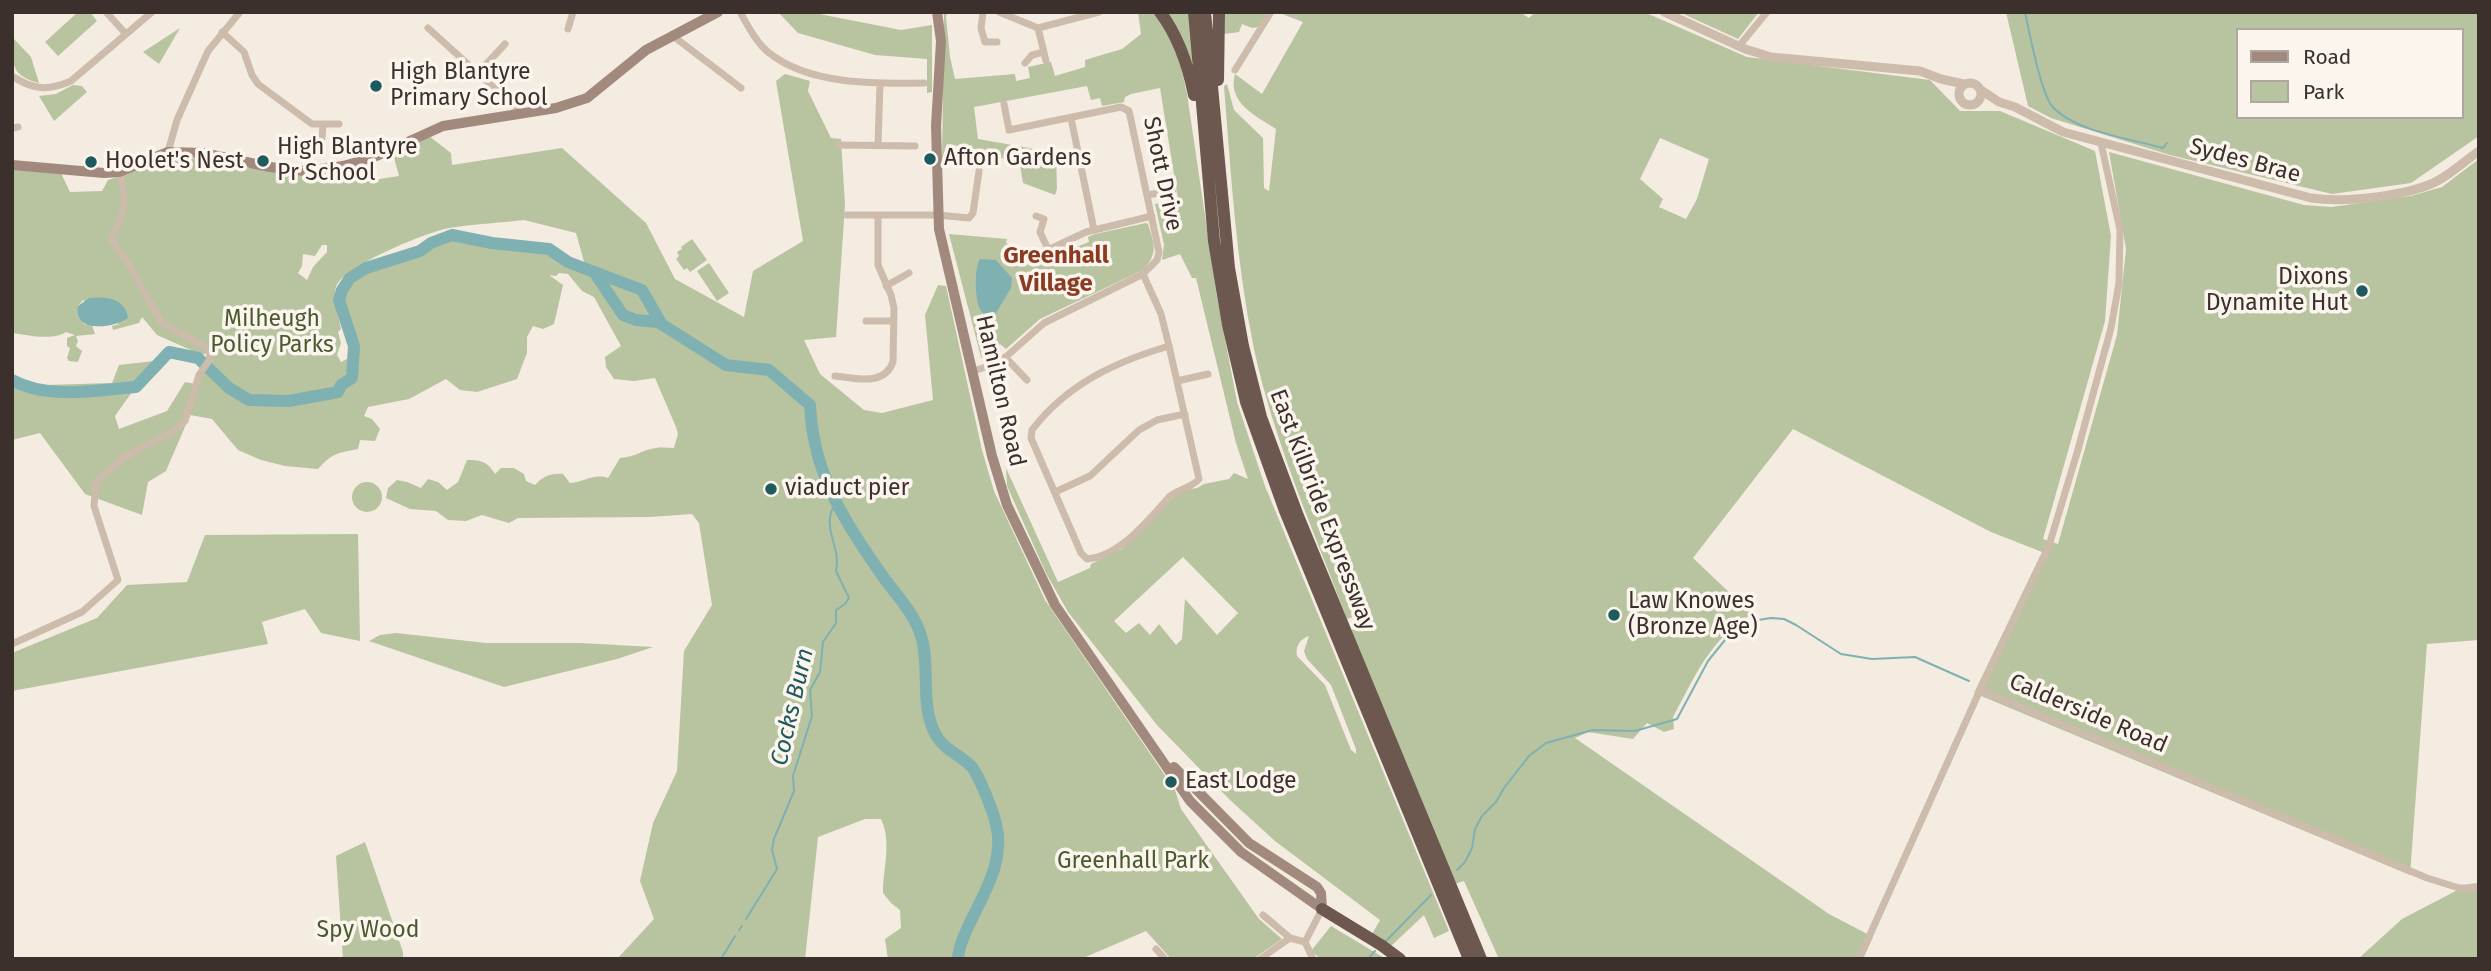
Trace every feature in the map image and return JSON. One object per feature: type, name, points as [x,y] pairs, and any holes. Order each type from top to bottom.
[{"type":"highway","points":[[1160,12],[1178,41],[1188,68],[1211,209]]},
{"type":"highway","name":"East Kilbride Expressway","points":[[1194,12],[1211,209],[1228,325],[1246,402],[1285,511],[1469,959]]},
{"type":"highway","name":"East Kilbride Expressway","points":[[1205,12],[1225,239],[1233,294],[1261,417],[1298,516],[1480,959]]},
{"type":"highway","points":[[1217,153],[1220,130],[1219,12]]},
{"type":"highway","points":[[1322,909],[1400,959]]},
{"type":"main road","name":"Hamilton Road","points":[[937,12],[941,41],[936,126],[939,229],[992,456],[1007,505],[1055,606],[1190,801],[1241,852],[1322,909]]},
{"type":"main road","points":[[12,165],[90,173],[120,172],[168,152],[203,153],[270,167],[305,171],[343,166],[372,158],[420,135],[454,123],[556,108],[586,98],[646,50],[710,14]]},
{"type":"street","points":[[106,12],[126,34]]},
{"type":"street","points":[[12,76],[33,88],[48,89],[71,81],[152,12]]},
{"type":"street","points":[[568,29],[573,12]]},
{"type":"street","points":[[740,12],[752,33],[768,52],[788,64],[846,81],[880,84],[924,83]]},
{"type":"street","points":[[983,12],[981,28],[985,42]]},
{"type":"street","points":[[999,12],[1038,28],[1099,12]]},
{"type":"street","points":[[1235,70],[1271,12]]},
{"type":"street","points":[[1664,12],[1739,46],[1771,57],[1920,71],[1941,79],[1974,83],[1981,90],[1980,99],[1973,105]]},
{"type":"street","points":[[1739,46],[1767,12]]},
{"type":"street","points":[[168,152],[177,120],[205,58],[238,13]]},
{"type":"street","points":[[428,28],[523,114]]},
{"type":"street","points":[[1038,28],[1046,61]]},
{"type":"street","points":[[222,32],[244,52],[258,84],[312,124],[340,124]]},
{"type":"street","points":[[673,36],[741,88]]},
{"type":"street","points":[[978,48],[985,42],[997,42]]},
{"type":"street","points":[[478,73],[505,44]]},
{"type":"street","points":[[1025,63],[1031,55],[1044,52]]},
{"type":"street","points":[[1941,79],[1966,104],[1999,102]]},
{"type":"street","points":[[878,144],[880,84]]},
{"type":"street","points":[[1960,100],[1958,93],[1965,84]]},
{"type":"street","name":"Sydes Brae","points":[[1981,90],[1999,102],[2015,107],[2063,132],[2330,201],[2413,191],[2439,180],[2479,151]]},
{"type":"street","name":"Shott Drive","points":[[1004,104],[1009,130],[1121,107],[1129,111],[1159,252],[1157,260],[1143,274]]},
{"type":"street","points":[[1071,118],[1094,230]]},
{"type":"street","points":[[322,138],[323,125]]},
{"type":"street","points":[[844,142],[878,144],[903,141],[915,146]]},
{"type":"street","name":"Calderside Road","points":[[2101,143],[2120,230],[2119,283],[2111,328],[2048,550],[1980,690],[2427,878],[2459,888],[2479,888]]},
{"type":"street","points":[[848,215],[857,211],[878,215],[969,218],[972,214],[979,171]]},
{"type":"street","points":[[12,644],[82,612],[118,580],[93,506],[96,481],[123,458],[174,431],[185,421],[199,375],[210,359],[209,349],[162,323],[111,238],[120,222],[126,191],[120,172]]},
{"type":"street","points":[[1148,195],[1173,190]]},
{"type":"street","points":[[835,376],[844,381],[878,379],[890,370],[894,308],[878,265],[878,215]]},
{"type":"street","points":[[1036,216],[1044,219],[1040,232],[1048,249]]},
{"type":"street","points":[[1031,258],[1094,230],[1152,216]]},
{"type":"street","points":[[973,371],[999,363],[1044,323],[1143,274],[1161,314],[1169,346],[1185,414],[1199,479],[1179,488],[1120,546],[1091,559],[1084,558],[1031,438],[1032,430],[1076,385],[1135,357],[1169,346]]},
{"type":"street","points":[[886,286],[906,278]]},
{"type":"street","points":[[876,312],[876,321]]},
{"type":"street","points":[[866,321],[893,321]]},
{"type":"street","points":[[1005,357],[1027,380]]},
{"type":"street","points":[[1177,381],[1208,374]]},
{"type":"street","points":[[1055,492],[1090,476],[1139,430],[1157,420],[1185,414]]},
{"type":"street","points":[[1859,959],[1980,690]]},
{"type":"street","points":[[1313,959],[1306,942],[1322,909]]},
{"type":"street","points":[[1263,915],[1290,938],[1306,942]]},
{"type":"street","points":[[1260,959],[1290,938]]},
{"type":"street","points":[[1156,949],[1165,959]]},
{"type":"green space","points":[[78,12],[90,12],[97,21],[58,56],[45,42]]},
{"type":"green space","points":[[778,12],[809,12],[901,30],[932,25],[932,92],[927,93],[927,59],[875,55],[798,33]]},
{"type":"green space","points":[[944,12],[948,12],[946,16],[950,57],[955,79],[1015,74],[1016,81],[1030,78],[1028,67],[1051,62],[1055,76],[1085,67],[1085,60],[1122,49],[1141,34],[1138,12],[1153,12],[1160,21],[1175,51],[1187,94],[1217,297],[1237,402],[1265,486],[1449,931],[1434,938],[1424,915],[1390,947],[1372,934],[1380,920],[1275,841],[1231,801],[1157,725],[1068,612],[1046,573],[1007,486],[1006,468],[1058,582],[1090,568],[1091,564],[1122,549],[1184,490],[1229,479],[1234,473],[1248,479],[1236,443],[1196,278],[1192,278],[1180,254],[1162,260],[1164,245],[1155,204],[1178,199],[1160,88],[1131,94],[1125,97],[1124,102],[1102,106],[1100,98],[1091,100],[1087,86],[974,107],[978,139],[1056,155],[1055,195],[1023,183],[1019,159],[996,158],[979,150],[947,144],[942,160]],"holes":[[[1183,557],[1238,613],[1217,635],[1185,599],[1182,639],[1176,645],[1159,624],[1150,635],[1139,623],[1126,633],[1114,621]],[[1309,636],[1304,651],[1307,659],[1331,685],[1356,754],[1351,750],[1325,685],[1297,656],[1299,643]]]},
{"type":"green space","points":[[1166,12],[1189,12],[1193,63],[1191,62]]},
{"type":"green space","points":[[1224,12],[1267,12],[1259,27],[1252,28],[1242,24],[1239,32],[1224,34]]},
{"type":"green space","points":[[1277,12],[1520,12],[1529,18],[1535,12],[1644,12],[1747,57],[1930,80],[1960,111],[2000,111],[2095,151],[2111,236],[2105,321],[2043,539],[2058,544],[2117,335],[2126,249],[2109,152],[2304,205],[2331,207],[2411,196],[2442,187],[2479,159],[2479,640],[2427,644],[2410,875],[1974,693],[2042,552],[1991,532],[1793,429],[1693,558],[1752,614],[1725,635],[1705,660],[1673,717],[1674,729],[1664,732],[1647,723],[1633,739],[1588,732],[1575,738],[1829,914],[1873,937],[1863,959],[1499,959],[1464,881],[1455,884],[1351,630],[1370,622],[1366,613],[1347,619],[1272,418],[1254,349],[1238,251],[1224,86],[1227,84],[1234,110],[1263,138],[1264,188],[1269,191],[1276,129],[1252,114],[1239,101],[1235,93],[1235,74],[1262,94],[1303,22]],"holes":[[[1660,138],[1709,159],[1697,199],[1686,219],[1659,207],[1663,199],[1640,179]]]},
{"type":"green space","points":[[1679,12],[1759,12],[1738,39]]},
{"type":"green space","points":[[2006,12],[2479,12],[2479,136],[2411,183],[2332,194],[2170,155],[2051,118],[2028,106]]},
{"type":"green space","points":[[180,28],[159,64],[143,52]]},
{"type":"green space","points":[[14,39],[31,57],[39,83],[23,77],[15,68],[12,49]]},
{"type":"green space","points":[[785,74],[810,81],[808,91],[831,138],[841,139],[845,205],[836,337],[804,340],[820,374],[864,410],[882,413],[933,400],[925,315],[938,285],[946,286],[982,450],[994,491],[1045,600],[1175,790],[1181,809],[1259,919],[1282,939],[1253,959],[1171,959],[1146,931],[1081,959],[888,959],[885,939],[901,928],[900,910],[883,893],[886,837],[881,819],[865,819],[818,837],[805,959],[617,959],[654,919],[640,881],[653,823],[677,771],[684,651],[712,605],[699,523],[692,514],[518,518],[509,523],[482,515],[466,521],[448,520],[436,511],[410,509],[386,498],[388,488],[397,480],[421,488],[428,479],[438,482],[447,490],[458,482],[467,460],[484,462],[495,474],[501,468],[514,468],[524,474],[526,481],[535,485],[544,477],[554,474],[563,474],[570,483],[593,477],[608,478],[620,458],[656,448],[674,448],[678,434],[655,378],[634,381],[614,379],[606,367],[605,357],[621,346],[594,297],[582,291],[568,274],[549,275],[563,285],[554,324],[543,329],[533,326],[527,337],[527,353],[517,379],[477,392],[460,390],[446,379],[409,399],[368,407],[364,416],[372,419],[380,429],[375,441],[360,440],[358,449],[336,454],[318,469],[285,466],[261,460],[238,450],[212,419],[190,415],[166,471],[148,482],[142,515],[85,494],[40,433],[12,440],[12,386],[112,383],[119,365],[154,361],[115,416],[119,429],[167,411],[185,382],[196,384],[210,352],[202,355],[157,335],[142,317],[139,323],[113,330],[112,326],[119,324],[83,300],[78,306],[84,324],[92,325],[95,334],[76,336],[76,346],[82,351],[78,362],[69,361],[67,358],[70,348],[67,346],[67,338],[75,335],[66,332],[40,337],[12,333],[12,170],[61,173],[70,192],[102,191],[108,180],[169,159],[202,158],[242,168],[264,168],[282,174],[339,168],[352,173],[359,170],[368,176],[367,181],[399,176],[393,154],[429,136],[451,153],[452,165],[562,148],[646,223],[675,279],[744,317],[753,271],[803,241],[776,81]],"holes":[[[524,220],[576,233],[586,269],[568,262],[548,248],[543,250],[452,235],[431,243],[420,251],[366,268],[350,278],[339,301],[353,341],[357,345],[356,354],[341,362],[337,355],[341,343],[338,332],[341,329],[335,292],[342,279],[354,269],[387,251],[438,231]],[[322,245],[327,245],[327,252],[313,267],[307,280],[298,273],[303,254],[315,256]]]},
{"type":"green space","points":[[73,85],[82,86],[87,92],[54,121],[39,96],[56,94]]},
{"type":"green space","points":[[1146,223],[1154,248],[1143,270],[1040,319],[1006,349],[1000,344],[991,354],[994,359],[981,357],[949,234],[1007,239],[1006,243],[1025,250],[1031,262],[1071,243],[1074,248],[1089,242],[1088,237],[1095,234]]},
{"type":"green space","points":[[692,239],[707,260],[690,272],[687,268],[684,270],[676,259],[681,247]]},
{"type":"green space","points":[[709,263],[729,293],[717,301],[697,271]]},
{"type":"green space","points":[[367,482],[378,486],[382,497],[378,508],[367,512],[356,508],[352,497],[356,486]]},
{"type":"green space","points":[[358,534],[360,641],[321,633],[305,609],[262,622],[268,644],[12,691],[12,653],[97,618],[127,585],[187,582],[205,535]]},
{"type":"green space","points":[[396,633],[486,643],[580,643],[653,647],[617,659],[504,687],[369,641],[380,635]]},
{"type":"green space","name":"Spy Wood","points":[[365,842],[403,952],[403,959],[343,959],[336,856]]},
{"type":"green space","points":[[2479,883],[2479,959],[2358,959],[2402,919],[2469,884]]},
{"type":"green space","points":[[1331,926],[1386,959],[1321,959],[1311,951]]},
{"type":"water","points":[[980,259],[996,260],[1012,278],[1011,288],[993,318],[983,313],[979,307],[976,275]]},
{"type":"water","points":[[102,297],[119,302],[128,318],[105,326],[88,325],[78,315],[78,306],[89,298]]},
{"type":"waterway","points":[[2025,12],[2032,47],[2048,99],[2061,115],[2103,133],[2163,148],[2167,143]]},
{"type":"waterway","points":[[12,380],[26,386],[57,392],[136,387],[169,352],[198,358],[229,388],[249,400],[289,401],[338,392],[341,385],[352,378],[354,346],[339,300],[350,278],[366,268],[420,251],[431,243],[452,235],[492,243],[549,249],[568,262],[594,272],[623,315],[636,320],[658,322],[726,365],[769,370],[810,405],[817,453],[834,497],[856,537],[918,628],[924,648],[928,711],[936,735],[971,766],[994,818],[998,838],[995,865],[962,940],[958,959]]},
{"type":"waterway","points":[[589,270],[642,290],[662,325]]},
{"type":"waterway","name":"Cocks Burn","points":[[746,919],[777,869],[772,850],[774,839],[794,791],[793,776],[812,716],[810,690],[820,672],[823,642],[836,623],[836,610],[849,598],[836,571],[836,554],[830,529],[831,513],[835,504]]},
{"type":"waterway","points":[[1457,870],[1465,862],[1472,848],[1475,829],[1482,816],[1496,802],[1529,756],[1546,743],[1593,730],[1635,731],[1677,719],[1708,661],[1725,640],[1758,620],[1784,619],[1841,654],[1872,659],[1915,657],[1969,681]]},
{"type":"waterway","points":[[1386,941],[1431,895]]},
{"type":"waterway","name":"Cocks Burn","points":[[739,930],[742,926]]},
{"type":"waterway","name":"Cocks Burn","points":[[721,959],[735,936]]},
{"type":"waterway","points":[[1368,959],[1375,951]]},
{"type":"place","name":"High Blantyre Primary School","points":[[376,86]]},
{"type":"place","name":"Afton Gardens","points":[[930,159]]},
{"type":"place","name":"High Blantyre Pr School","points":[[263,161]]},
{"type":"place","name":"Hoolet's Nest","points":[[91,162]]},
{"type":"place","name":"Dixons Dynamite Hut","points":[[2362,291]]},
{"type":"place","name":"viaduct pier","points":[[771,489]]},
{"type":"place","name":"Law Knowes (Bronze Age)","points":[[1614,615]]},
{"type":"place","name":"East Lodge","points":[[1171,782]]},
{"type":"district","name":"Greenhall Village","points":[[1056,270]]},
{"type":"park label","name":"Milheugh Policy Parks","points":[[272,333]]},
{"type":"park label","name":"Greenhall Park","points":[[1133,862]]}]
